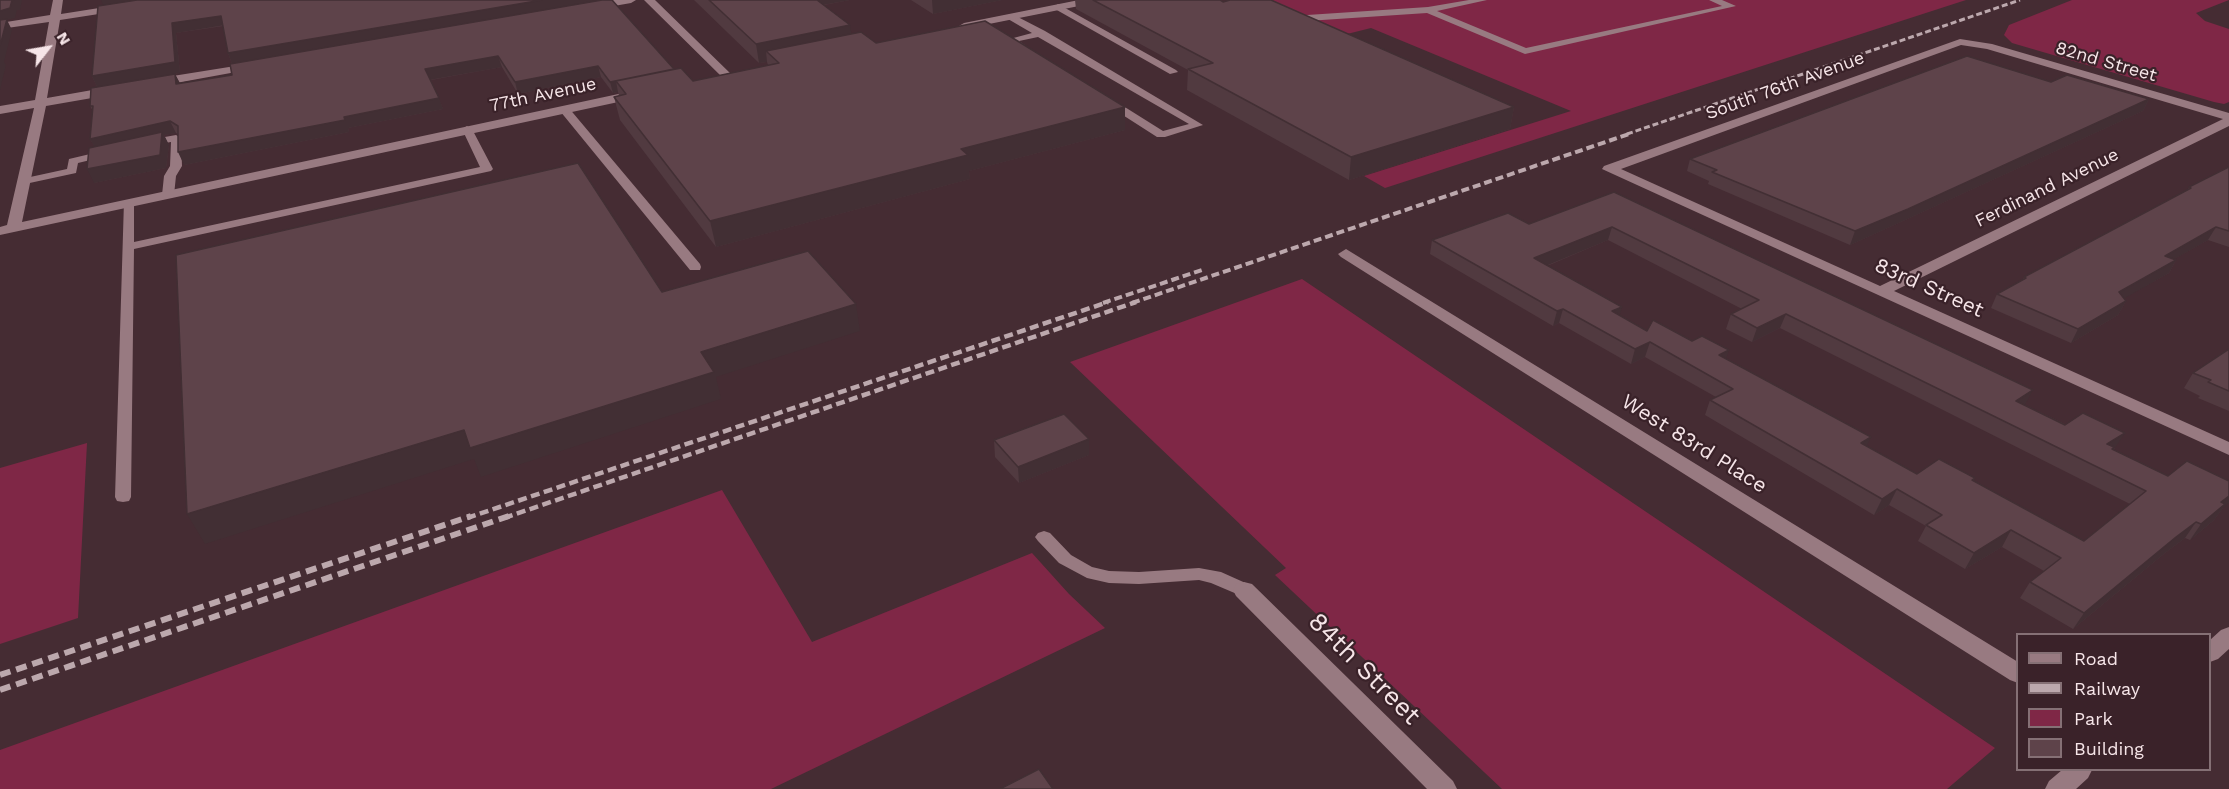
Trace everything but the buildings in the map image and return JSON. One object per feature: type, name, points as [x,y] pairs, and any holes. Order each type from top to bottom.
[{"type":"street","points":[[13,229],[25,181],[58,0]]},
{"type":"street","points":[[0,26],[170,0]]},
{"type":"street","points":[[578,9],[631,0]]},
{"type":"street","points":[[649,0],[727,76]]},
{"type":"street","points":[[954,28],[1094,0]]},
{"type":"street","name":"South 76th Avenue","points":[[1609,169],[1951,45],[1960,42],[1974,42]]},
{"type":"street","name":"82nd Street","points":[[1974,42],[2229,119]]},
{"type":"street","points":[[146,85],[262,64]]},
{"type":"street","points":[[0,110],[122,89]]},
{"type":"street","name":"77th Avenue","points":[[0,231],[467,129],[645,93]]},
{"type":"street","name":"Ferdinand Avenue","points":[[1882,291],[2229,119]]},
{"type":"street","name":"83rd Street","points":[[1609,169],[2229,449]]},
{"type":"street","name":"West 83rd Place","points":[[1346,254],[2016,673]]},
{"type":"street","name":"84th Street","points":[[1244,590],[1444,789]]},
{"type":"street","points":[[2211,652],[2229,636]]},
{"type":"street","points":[[2058,789],[2078,771]]},
{"type":"lane","points":[[1303,29],[1283,20],[1428,10],[1483,0]]},
{"type":"lane","points":[[1428,10],[1525,51],[1732,6],[1713,0]]},
{"type":"lane","points":[[1058,7],[1173,72]]},
{"type":"lane","points":[[1011,16],[1198,125],[1161,135],[1101,97]]},
{"type":"lane","points":[[1031,53],[1011,40],[1042,33]]},
{"type":"lane","points":[[564,109],[694,267]]},
{"type":"lane","points":[[127,247],[487,169],[467,129]]},
{"type":"lane","points":[[141,145],[176,138],[177,166],[170,176],[168,195]]},
{"type":"lane","points":[[25,181],[72,171],[73,161],[118,150]]},
{"type":"lane","points":[[123,498],[128,204]]},
{"type":"lane","points":[[1044,537],[1065,560],[1087,572],[1109,577],[1139,578],[1198,574],[1215,577],[1244,590]]},
{"type":"green space","points":[[1274,0],[1966,0],[1385,188],[1364,176],[1571,111],[1371,28],[1335,37],[1261,3]]},
{"type":"green space","points":[[2072,0],[2229,0],[2196,13],[2205,21],[2229,29],[2229,102],[2224,104],[2214,102],[2012,43],[2004,35],[2009,25]]},
{"type":"green space","points":[[1302,279],[1995,748],[1947,789],[1502,789],[1275,575],[1286,568],[1070,362]]},
{"type":"green space","points":[[87,443],[78,618],[0,644],[0,468]]},
{"type":"green space","points":[[722,490],[812,642],[1032,553],[1069,594],[1105,628],[771,789],[0,789],[0,750]]},
{"type":"railway","points":[[1627,134],[2020,0]]},
{"type":"railway","points":[[1132,303],[1632,133]]},
{"type":"railway","points":[[1103,303],[1205,269]]},
{"type":"railway","points":[[467,518],[1108,302]]},
{"type":"railway","points":[[504,518],[1136,302]]},
{"type":"railway","points":[[0,675],[471,516]]},
{"type":"railway","points":[[0,690],[509,516]]}]
